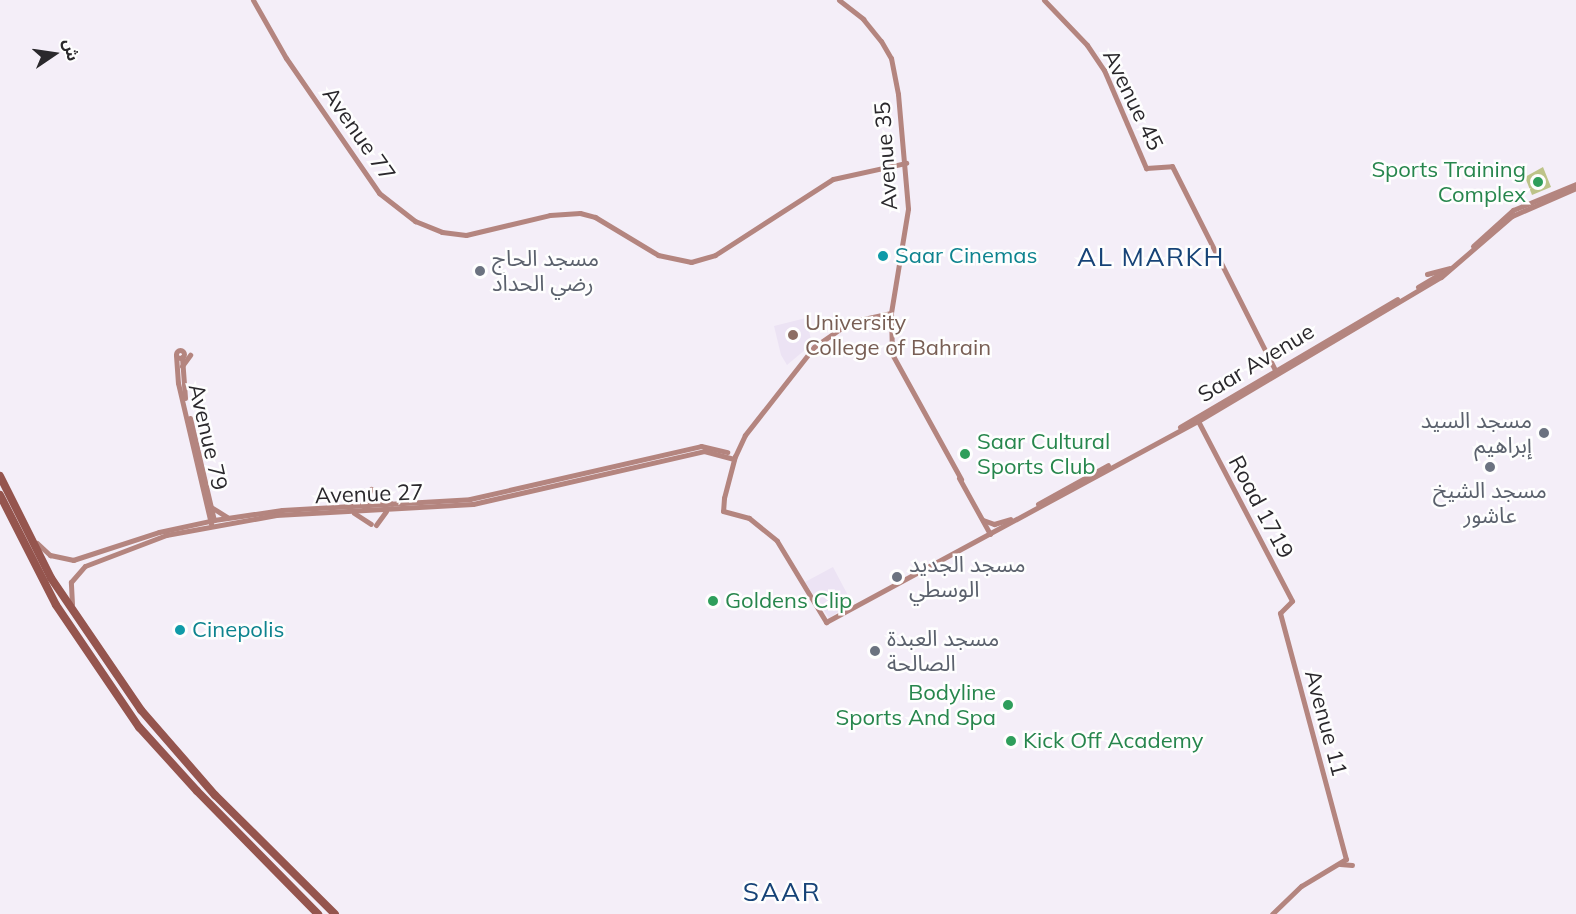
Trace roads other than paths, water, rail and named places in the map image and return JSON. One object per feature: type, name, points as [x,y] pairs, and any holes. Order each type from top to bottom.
[{"type":"highway","points":[[0,476],[23,525],[87,635],[177,754],[335,914]]},
{"type":"highway","points":[[0,495],[56,605],[139,726],[196,791],[318,914]]},
{"type":"street","name":"Avenue 77","points":[[253,0],[286,58],[387,202],[442,232],[466,235],[550,215],[580,213],[595,217],[658,255],[691,262],[715,255],[833,179],[906,163]]},
{"type":"street","name":"Avenue 35","points":[[839,0],[868,24],[891,58],[906,163],[907,226],[891,313],[893,359],[950,457],[988,533]]},
{"type":"street","name":"Avenue 45","points":[[1044,0],[1087,45],[1104,70],[1146,168],[1172,166],[1275,373]]},
{"type":"street","name":"Saar Avenue","points":[[732,468],[723,511],[744,516],[773,537],[826,622],[1195,423],[1449,268],[1511,211],[1576,184]]},
{"type":"street","name":"Saar Avenue","points":[[988,533],[1275,373],[1441,277],[1512,216],[1576,188]]},
{"type":"street","points":[[1427,274],[1449,268]]},
{"type":"street","points":[[732,468],[739,447],[767,405],[822,339],[857,319],[891,313]]},
{"type":"street","points":[[180,370],[190,355]]},
{"type":"street","name":"Avenue 79","points":[[209,508],[179,356],[178,383],[209,508],[213,523]]},
{"type":"street","name":"Road 1719","points":[[1195,423],[1292,601]]},
{"type":"street","name":"Avenue 27","points":[[87,635],[69,591],[80,569],[121,550],[229,517],[282,510],[393,505],[488,496],[701,446],[734,458]]},
{"type":"street","points":[[732,468],[726,454],[739,447]]},
{"type":"street","name":"Avenue 27","points":[[23,525],[44,551],[64,560],[195,524],[276,515],[386,511],[484,502],[704,451],[726,454]]},
{"type":"street","points":[[363,506],[370,489]]},
{"type":"street","points":[[376,495],[393,505]]},
{"type":"street","points":[[195,524],[209,508],[229,517]]},
{"type":"street","points":[[353,513],[374,525],[386,511]]},
{"type":"street","points":[[980,517],[992,524],[1010,519]]},
{"type":"street","name":"Avenue 11","points":[[1292,601],[1280,613],[1346,857]]},
{"type":"street","points":[[1328,868],[1346,857]]},
{"type":"street","points":[[1272,914],[1295,890],[1346,857]]},
{"type":"street","points":[[1335,864],[1352,865]]},
{"type":"place","name":"Sports Training Complex","points":[[1538,182]]},
{"type":"place","name":"Saar Cinemas","points":[[883,256]]},
{"type":"place","name":"مسجد الحاج رضي الحداد","points":[[480,271]]},
{"type":"place","name":"University College of Bahrain","points":[[793,335]]},
{"type":"place","name":"مسجد السيد إبراهيم","points":[[1544,433]]},
{"type":"place","name":"Saar Cultural Sports Club","points":[[965,454]]},
{"type":"place","name":"مسجد الشيخ عاشور","points":[[1490,467]]},
{"type":"place","name":"مسجد الجديد الوسطي","points":[[897,577]]},
{"type":"place","name":"Goldens Clip","points":[[713,601]]},
{"type":"place","name":"Cinepolis","points":[[180,630]]},
{"type":"place","name":"مسجد العبدة الصالحة","points":[[875,651]]},
{"type":"place","name":"Bodyline Sports And Spa","points":[[1008,705]]},
{"type":"place","name":"Kick Off Academy","points":[[1011,741]]},
{"type":"district","name":"AL MARKH","points":[[1151,257]]},
{"type":"district","name":"SAAR","points":[[782,892]]}]
